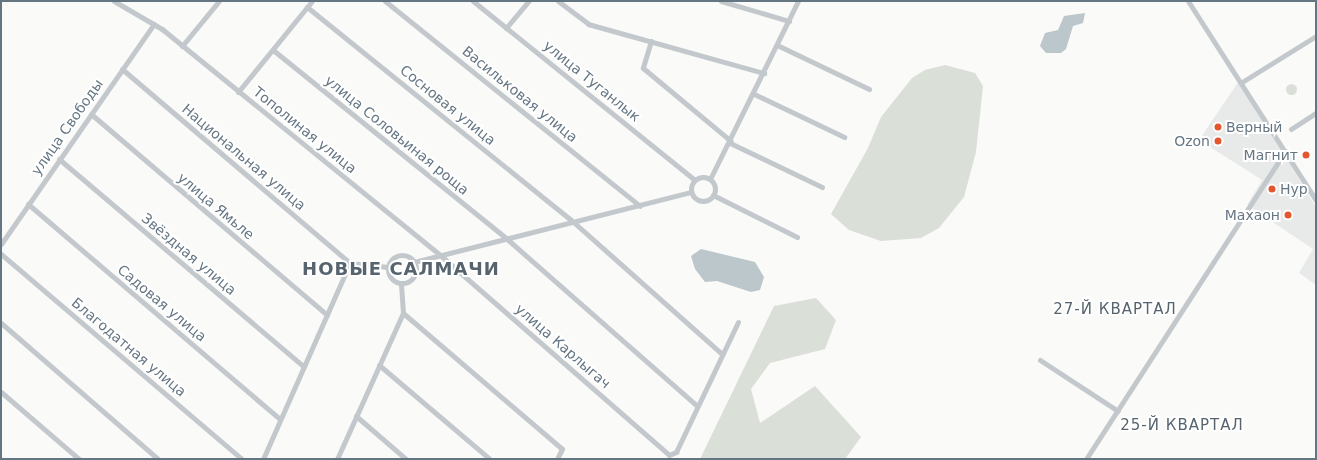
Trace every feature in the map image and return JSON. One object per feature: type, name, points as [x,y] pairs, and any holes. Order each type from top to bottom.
[{"type":"street","name":"Тополиная улица","points":[[114,1],[154,24],[440,256]]},
{"type":"street","points":[[182,46],[219,1]]},
{"type":"street","points":[[238,92],[312,1]]},
{"type":"street","name":"Васильковая улица","points":[[385,1],[640,206]]},
{"type":"street","name":"улица Туганлык","points":[[473,1],[695,180]]},
{"type":"street","points":[[506,28],[529,1]]},
{"type":"street","points":[[558,1],[588,24],[764,73]]},
{"type":"street","points":[[721,1],[789,20]]},
{"type":"street","points":[[710,179],[731,142],[798,1]]},
{"type":"street","points":[[1188,1],[1242,82],[1316,200]]},
{"type":"street","name":"Сосновая улица","points":[[307,7],[572,223],[722,354]]},
{"type":"street","name":"улица Свободы","points":[[1,244],[154,24]]},
{"type":"street","points":[[1242,82],[1316,36]]},
{"type":"street","points":[[650,41],[643,68],[731,142],[822,187]]},
{"type":"street","points":[[777,45],[869,90]]},
{"type":"street","name":"улица Соловьиная роща","points":[[273,50],[507,239],[697,406]]},
{"type":"street","name":"Национальная улица","points":[[122,69],[350,262]]},
{"type":"street","points":[[754,94],[844,137]]},
{"type":"street","points":[[1291,129],[1316,113]]},
{"type":"street","name":"улица Ямьле","points":[[90,114],[327,316]]},
{"type":"street","points":[[1086,459],[1285,151]]},
{"type":"street","name":"Звёздная улица","points":[[59,159],[304,367]]},
{"type":"street","points":[[691,192],[695,180],[710,179]]},
{"type":"street","points":[[691,192],[701,201],[713,195],[715,187],[710,179]]},
{"type":"street","points":[[388,267],[399,255],[414,262],[691,192]]},
{"type":"street","points":[[713,195],[797,237]]},
{"type":"street","name":"Садовая улица","points":[[28,204],[280,419]]},
{"type":"street","name":"Благодатная улица","points":[[1,254],[242,459]]},
{"type":"street","name":"улица Карлыгач","points":[[440,256],[669,455],[676,452],[697,406]]},
{"type":"street","points":[[262,459],[350,262],[388,267]]},
{"type":"street","points":[[401,283],[415,274],[414,262]]},
{"type":"street","points":[[388,267],[391,278],[401,283]]},
{"type":"street","points":[[337,459],[403,313],[401,283]]},
{"type":"street","points":[[403,313],[562,448],[557,459]]},
{"type":"street","points":[[1,322],[158,459]]},
{"type":"street","points":[[697,406],[738,322]]},
{"type":"street","points":[[1040,360],[1118,411]]},
{"type":"street","points":[[379,365],[490,459]]},
{"type":"street","points":[[1,392],[79,459]]},
{"type":"street","points":[[356,416],[406,459]]},
{"type":"shaded area","points":[[1085,13],[1083,23],[1073,26],[1066,49],[1061,53],[1046,53],[1040,46],[1045,33],[1058,30],[1064,16]]},
{"type":"shaded area","points":[[945,65],[975,73],[983,86],[976,152],[964,197],[939,228],[921,238],[881,241],[849,230],[831,214],[868,148],[881,117],[912,78],[925,70]]},
{"type":"shaded area","points":[[1239,81],[1316,207],[1316,285],[1299,273],[1313,249],[1247,205],[1262,180],[1199,140]]},
{"type":"shaded area","points":[[1291,83],[1295,85],[1297,89],[1295,93],[1291,95],[1287,93],[1285,89],[1287,85]]},
{"type":"shaded area","points":[[701,249],[755,262],[764,277],[760,290],[751,292],[717,281],[705,282],[695,269],[691,256]]},
{"type":"shaded area","points":[[816,298],[836,320],[825,349],[770,363],[751,389],[760,423],[815,386],[861,437],[845,459],[700,459],[774,306]]},
{"type":"place","name":"Верный","points":[[1218,127]]},
{"type":"place","name":"Ozon","points":[[1218,141]]},
{"type":"place","name":"Магнит","points":[[1306,155]]},
{"type":"place","name":"Нур","points":[[1272,189]]},
{"type":"place","name":"Махаон","points":[[1288,215]]},
{"type":"district","name":"НОВЫЕ САЛМАЧИ","points":[[401,269]]},
{"type":"district","name":"27-Й КВАРТАЛ","points":[[1115,310]]},
{"type":"district","name":"25-Й КВАРТАЛ","points":[[1182,426]]}]
